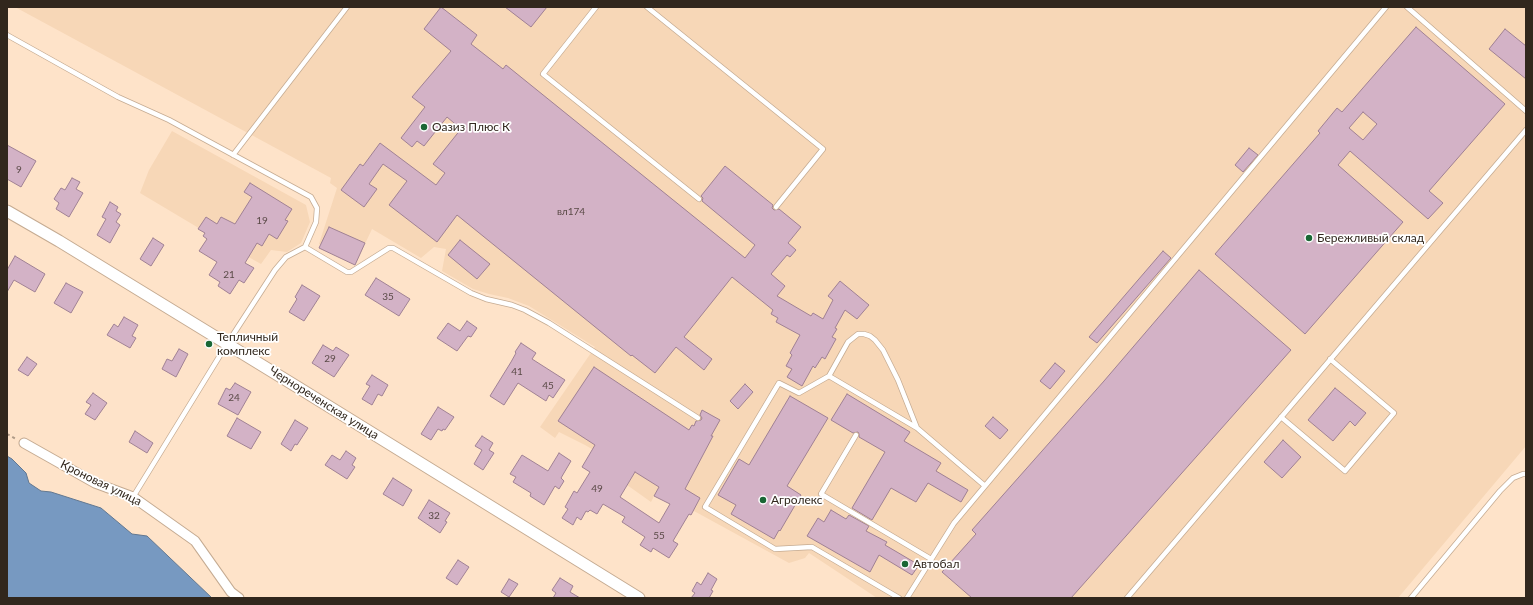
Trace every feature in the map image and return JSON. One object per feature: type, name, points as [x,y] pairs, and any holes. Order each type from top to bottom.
[{"type":"street","name":"Чернореченская улица","points":[[7,211],[227,344],[638,598]]},
{"type":"street","name":"Кроновая улица","points":[[24,443],[96,483],[133,497],[195,541],[231,592],[239,598]]},
{"type":"lane","points":[[234,155],[347,7]]},
{"type":"lane","points":[[596,7],[543,74],[699,199]]},
{"type":"lane","points":[[647,7],[823,149],[776,207]]},
{"type":"lane","points":[[907,598],[954,523],[1386,7]]},
{"type":"lane","points":[[1407,7],[1526,111]]},
{"type":"lane","points":[[7,35],[118,97],[169,120],[311,197],[317,208],[316,222],[305,247],[286,257],[275,270],[227,344],[133,497]]},
{"type":"lane","points":[[1127,598],[1526,130]]},
{"type":"lane","points":[[305,247],[347,272],[351,272],[389,248],[393,248],[471,293],[486,299],[526,310],[549,323],[698,418]]},
{"type":"lane","points":[[899,598],[812,547],[775,549],[705,507],[779,383],[799,393],[830,376],[848,342],[858,334],[870,336],[883,350],[898,380],[917,428]]},
{"type":"lane","points":[[1281,417],[1345,471],[1394,413],[1330,359]]},
{"type":"lane","points":[[830,376],[917,428],[985,486]]},
{"type":"lane","points":[[856,435],[821,494],[931,559]]},
{"type":"lane","points":[[1411,598],[1500,491],[1513,478],[1526,474]]},
{"type":"shaded area","points":[[15,7],[1526,7],[1526,446],[1398,598],[877,598],[809,553],[805,558],[789,563],[694,511],[691,515],[654,496],[651,502],[627,485],[633,476],[626,472],[625,468],[559,432],[555,438],[540,427],[595,347],[529,306],[508,298],[473,289],[442,271],[446,249],[434,247],[421,258],[372,229],[355,265],[319,248],[337,188],[330,183],[331,178]]},
{"type":"shaded area","points":[[172,131],[306,205],[310,222],[301,243],[287,252],[271,250],[261,264],[245,255],[199,251],[207,239],[203,236],[205,233],[140,193],[149,170]]},
{"type":"water","points":[[7,456],[26,473],[29,483],[41,491],[51,492],[101,508],[132,534],[147,536],[212,598],[7,598]]},
{"type":"building","points":[[441,7],[477,35],[471,44],[503,69],[506,65],[745,258],[755,245],[702,201],[703,198],[701,196],[725,166],[773,205],[772,208],[774,210],[779,209],[801,227],[788,243],[796,250],[790,257],[787,255],[771,274],[785,286],[777,296],[811,316],[813,313],[823,319],[833,300],[828,296],[840,281],[869,305],[857,319],[845,310],[835,328],[837,329],[832,337],[836,339],[825,359],[822,357],[815,368],[813,366],[802,386],[787,377],[792,369],[786,366],[792,355],[790,353],[800,335],[776,322],[778,318],[771,314],[773,310],[732,277],[684,337],[712,359],[704,370],[676,347],[655,373],[632,355],[631,356],[457,215],[437,242],[389,205],[407,181],[383,164],[369,184],[377,189],[364,207],[341,190],[360,164],[363,166],[380,143],[436,185],[445,173],[433,164],[461,129],[447,117],[424,146],[417,141],[412,147],[401,138],[425,107],[412,97],[451,51],[424,29]]},
{"type":"building","points":[[505,7],[547,7],[531,27]]},
{"type":"building","points":[[1416,27],[1505,104],[1429,191],[1443,203],[1428,219],[1350,151],[1338,165],[1403,222],[1305,334],[1215,254],[1320,133],[1318,131],[1337,108],[1342,112]],"holes":[[[1363,112],[1377,124],[1363,140],[1349,128]]]},
{"type":"building","points":[[1505,29],[1526,46],[1526,79],[1489,49]]},
{"type":"building","points":[[7,145],[36,161],[21,187],[7,179]]},
{"type":"building","points":[[1249,148],[1258,155],[1243,172],[1235,165]]},
{"type":"building","points":[[72,178],[80,182],[76,189],[83,193],[69,217],[56,209],[59,203],[54,199],[61,188],[65,190]]},
{"type":"building","points":[[250,183],[292,209],[285,220],[288,221],[277,239],[269,234],[262,246],[257,243],[245,263],[254,268],[244,283],[239,280],[230,294],[218,286],[220,282],[209,275],[217,262],[199,251],[207,239],[203,236],[205,233],[198,229],[206,217],[217,224],[221,217],[235,224],[252,197],[244,192]]},
{"type":"building","points":[[110,202],[118,207],[116,211],[121,214],[116,222],[120,225],[110,243],[97,235],[106,219],[102,217]]},
{"type":"building","points":[[329,227],[365,243],[355,265],[319,248]]},
{"type":"building","points":[[153,238],[164,245],[151,266],[140,259]]},
{"type":"building","points":[[460,240],[490,264],[477,279],[448,255]]},
{"type":"building","points":[[1163,251],[1171,258],[1097,343],[1089,337]]},
{"type":"building","points":[[15,256],[45,274],[35,292],[14,280],[7,292],[7,270]]},
{"type":"building","points":[[1199,270],[1291,350],[1071,598],[972,598],[942,572],[976,534],[972,530],[1104,381]]},
{"type":"building","points":[[376,278],[410,299],[399,316],[365,295]]},
{"type":"building","points":[[66,283],[83,292],[71,313],[54,303]]},
{"type":"building","points":[[302,285],[320,296],[304,321],[289,312],[297,299],[295,297]]},
{"type":"building","points":[[124,317],[138,325],[132,336],[136,338],[130,348],[107,335],[114,324],[118,327]]},
{"type":"building","points":[[467,321],[477,328],[471,337],[468,336],[457,351],[437,338],[448,323],[460,331]]},
{"type":"building","points":[[521,343],[536,353],[532,359],[565,380],[553,398],[549,395],[546,401],[518,383],[504,405],[490,396]]},
{"type":"building","points":[[323,345],[333,351],[336,347],[349,355],[334,377],[312,363]]},
{"type":"building","points":[[179,349],[188,354],[176,377],[162,369],[167,359],[172,361]]},
{"type":"building","points":[[27,357],[37,364],[28,376],[18,370]]},
{"type":"building","points":[[1055,363],[1065,371],[1050,389],[1040,381]]},
{"type":"building","points":[[594,367],[689,430],[692,425],[694,426],[696,421],[701,420],[702,418],[700,415],[702,410],[720,420],[685,489],[700,498],[691,515],[689,514],[673,541],[678,544],[669,558],[653,548],[651,552],[640,545],[645,537],[622,522],[625,517],[603,504],[597,514],[590,510],[588,512],[586,511],[581,520],[577,517],[573,525],[562,518],[568,509],[565,507],[574,491],[577,493],[590,472],[582,467],[595,445],[558,421]],"holes":[[[635,472],[659,487],[654,496],[670,504],[659,523],[620,497]]]},
{"type":"building","points":[[372,375],[388,385],[382,396],[378,394],[372,405],[362,399],[370,386],[366,384]]},
{"type":"building","points":[[235,383],[251,392],[238,415],[218,404],[226,388],[230,390]]},
{"type":"building","points":[[745,384],[753,392],[738,409],[730,401]]},
{"type":"building","points":[[1335,388],[1366,413],[1355,426],[1350,421],[1333,441],[1308,420]]},
{"type":"building","points":[[93,393],[107,403],[95,420],[85,414],[91,405],[86,402]]},
{"type":"building","points":[[847,394],[910,432],[904,441],[941,463],[936,471],[968,490],[961,502],[928,483],[916,502],[891,488],[872,520],[852,508],[885,452],[859,437],[858,432],[853,433],[831,420]]},
{"type":"building","points":[[790,396],[828,418],[787,486],[801,495],[774,539],[731,514],[736,505],[718,495],[739,459],[749,465]]},
{"type":"building","points":[[438,407],[454,417],[445,430],[443,429],[442,431],[438,429],[431,440],[421,434]]},
{"type":"building","points":[[993,417],[1008,430],[1000,439],[985,426]]},
{"type":"building","points":[[237,418],[261,432],[251,449],[227,436]]},
{"type":"building","points":[[295,420],[308,428],[297,445],[295,444],[291,451],[281,444]]},
{"type":"building","points":[[135,431],[153,443],[147,453],[129,442]]},
{"type":"building","points":[[482,436],[493,443],[489,450],[494,453],[483,470],[474,464],[482,450],[475,446]]},
{"type":"building","points":[[1283,440],[1301,457],[1282,478],[1264,462]]},
{"type":"building","points":[[346,451],[356,458],[352,465],[355,467],[347,479],[325,465],[332,455],[340,460]]},
{"type":"building","points":[[559,453],[571,461],[561,478],[564,481],[559,489],[555,486],[544,505],[530,496],[531,493],[513,482],[516,477],[510,474],[522,455],[548,471]]},
{"type":"building","points":[[393,478],[412,490],[403,506],[383,494]]},
{"type":"building","points":[[429,500],[450,513],[445,521],[447,522],[440,533],[418,518]]},
{"type":"building","points":[[831,510],[846,519],[849,515],[869,526],[866,531],[887,542],[885,545],[919,565],[912,575],[879,555],[870,572],[807,536],[818,518],[824,522]]},
{"type":"building","points":[[458,560],[469,567],[457,585],[446,578]]},
{"type":"building","points":[[708,573],[717,579],[711,590],[713,591],[709,598],[691,598],[695,593],[692,591],[697,582],[701,585]]},
{"type":"building","points":[[560,578],[573,586],[570,592],[580,598],[553,598],[556,593],[552,590]]},
{"type":"building","points":[[509,579],[518,584],[509,597],[501,592]]},
{"type":"place","name":"Оазиз Плюс К","points":[[424,127]]},
{"type":"place","name":"Бережливый склад","points":[[1309,238]]},
{"type":"place","name":"Тепличный комплекс","points":[[209,344]]},
{"type":"place","name":"Агролекс","points":[[763,500]]},
{"type":"place","name":"Автобал","points":[[905,564]]}]
